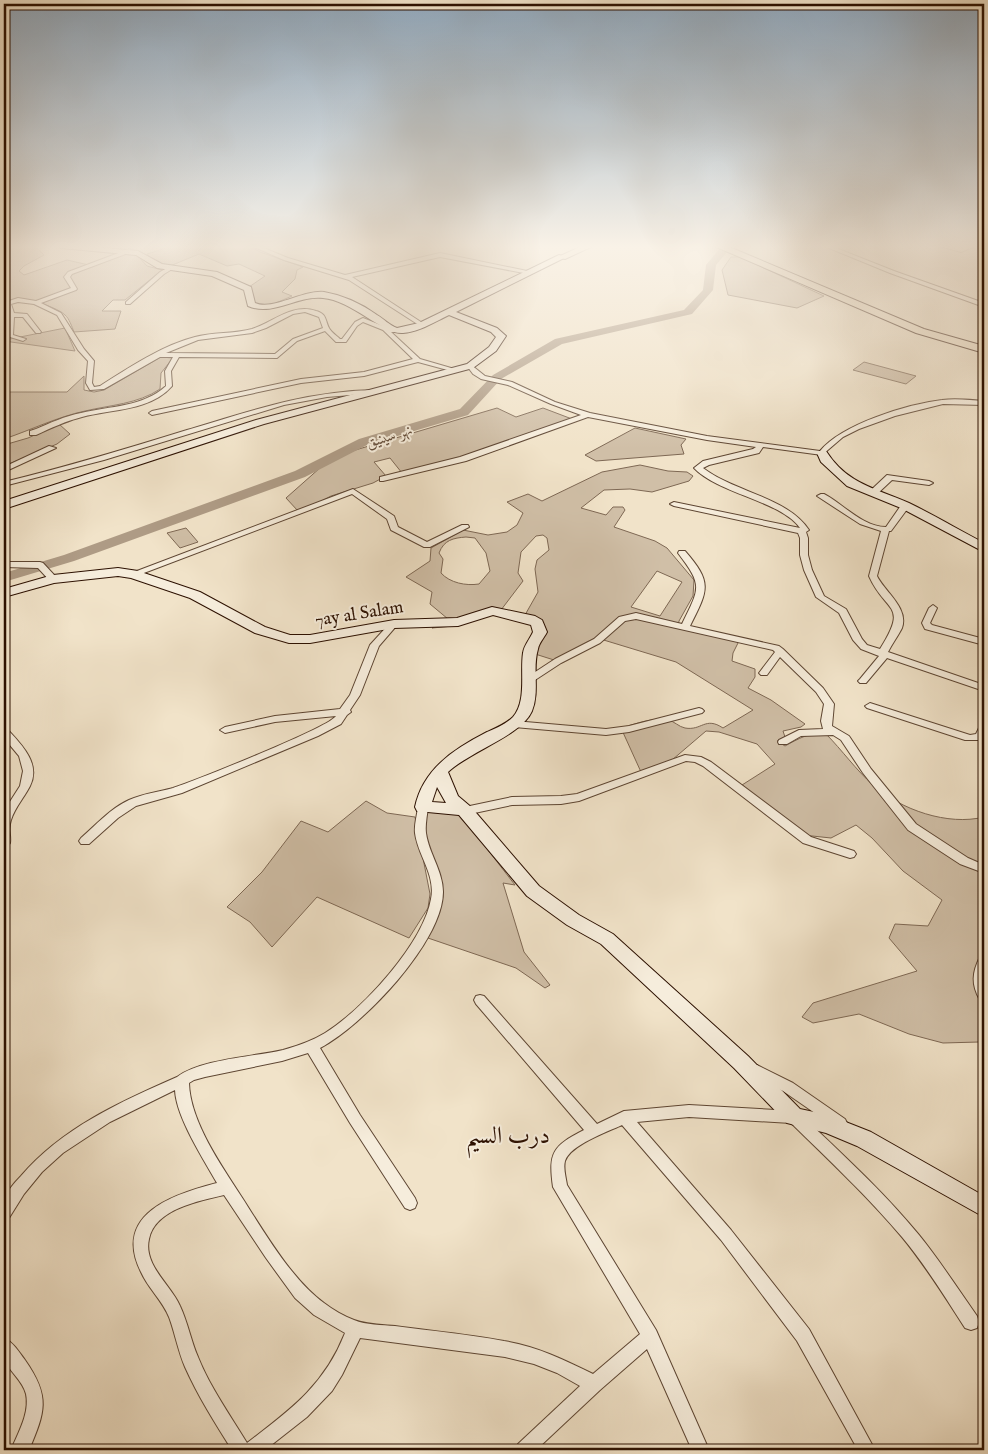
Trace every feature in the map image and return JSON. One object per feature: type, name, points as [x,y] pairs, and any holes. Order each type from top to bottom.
[{"type":"highway","points":[[881,314],[920,331],[984,350]]},
{"type":"highway","points":[[892,314],[924,327],[984,346]]},
{"type":"street","points":[[23,339],[10,336],[11,315],[25,314],[38,332]]},
{"type":"street","points":[[60,314],[80,350],[91,361],[89,383],[92,389],[100,390],[194,339],[257,329],[286,314]]},
{"type":"street","points":[[318,314],[321,315],[326,329],[332,336],[341,341],[348,337],[361,321],[371,322],[386,331],[418,360],[455,370]]},
{"type":"street","points":[[369,314],[387,328],[397,330]]},
{"type":"street","points":[[404,314],[422,325]]},
{"type":"street","points":[[386,331],[422,325],[445,314]]},
{"type":"street","points":[[4,505],[226,433],[470,366],[492,349],[501,336],[494,330],[454,314]]},
{"type":"street","points":[[160,356],[277,356],[295,340],[326,329]]},
{"type":"street","points":[[32,433],[57,422],[129,405],[157,396],[168,386],[168,371],[177,355]]},
{"type":"street","points":[[152,413],[282,385],[364,374],[418,360]]},
{"type":"street","points":[[470,366],[478,376],[487,380],[510,383],[553,403],[588,415],[707,438],[822,453]]},
{"type":"street","points":[[4,484],[70,469],[285,401],[324,394],[372,392]]},
{"type":"street","points":[[822,453],[833,440],[849,431],[912,410],[945,402],[984,403]]},
{"type":"street","points":[[383,479],[463,459],[588,415]]},
{"type":"street","points":[[674,504],[800,531],[805,530],[804,526],[788,515],[698,468],[706,462],[756,452],[760,446]]},
{"type":"street","points":[[4,470],[52,448]]},
{"type":"street","points":[[822,453],[825,460],[845,480],[905,506],[984,548]]},
{"type":"street","points":[[873,493],[890,477],[929,483]]},
{"type":"street","points":[[134,574],[353,491],[391,518],[394,528],[427,545],[465,527]]},
{"type":"street","points":[[821,496],[859,520],[885,530]]},
{"type":"street","points":[[863,681],[884,655],[899,620],[898,613],[880,592],[873,576],[885,530],[905,506]]},
{"type":"street","points":[[800,531],[804,538],[804,555],[808,570],[820,597],[843,611],[860,644],[884,655],[984,688]]},
{"type":"street","points":[[682,553],[695,567],[701,579],[702,594],[685,626]]},
{"type":"street","points":[[4,565],[40,565],[51,576]]},
{"type":"street","name":"7ay al Salam","points":[[4,593],[51,576],[107,572],[134,574],[196,595],[260,630],[289,639],[310,639],[394,624],[458,622],[492,611],[530,619],[537,624],[540,632],[530,653],[530,680],[523,713],[514,724]]},
{"type":"street","points":[[933,608],[926,623],[928,627],[984,642]]},
{"type":"street","points":[[530,680],[558,661],[597,641],[616,623],[628,617],[636,616],[757,642],[780,651],[820,690],[829,704],[827,727],[845,738],[867,771],[912,827],[964,861],[984,868]]},
{"type":"street","points":[[85,841],[114,815],[132,803],[178,790],[314,734],[337,722],[346,712],[360,684],[375,645],[394,624]]},
{"type":"street","points":[[764,674],[780,651]]},
{"type":"street","points":[[870,706],[969,738],[980,737],[984,728]]},
{"type":"street","points":[[4,1213],[12,1197],[26,1179],[51,1154],[83,1130],[111,1114],[197,1073],[312,1046],[331,1036],[366,1006],[408,959],[429,923],[438,890],[421,832],[423,807],[428,790],[440,771],[467,750],[514,724],[606,732],[636,728],[699,711]]},
{"type":"street","points":[[224,730],[275,719],[346,712]]},
{"type":"street","points":[[4,732],[20,748],[26,761],[28,775],[26,785],[16,798],[4,824],[4,843]]},
{"type":"street","points":[[783,742],[799,733],[838,732]]},
{"type":"street","points":[[423,807],[462,810],[512,801],[561,800],[579,797],[639,777],[677,760],[692,758],[707,764],[807,840],[850,854]]},
{"type":"street","points":[[440,771],[444,786],[462,810],[533,891],[573,920],[607,939],[741,1062],[794,1117],[856,1176],[908,1233],[971,1322]]},
{"type":"street","points":[[984,960],[980,968],[978,987],[984,996]]},
{"type":"street","points":[[480,1000],[594,1131]]},
{"type":"street","points":[[312,1046],[355,1119],[410,1203]]},
{"type":"street","points":[[741,1062],[788,1087],[864,1139],[984,1207]]},
{"type":"street","points":[[182,1081],[180,1093],[188,1115],[228,1187],[259,1237],[302,1294],[338,1322],[355,1328],[505,1349],[534,1356],[562,1367],[594,1384]]},
{"type":"street","points":[[701,1450],[650,1336],[560,1187],[557,1164],[561,1154],[570,1144],[624,1116],[688,1111],[794,1117],[828,1124],[864,1139]]},
{"type":"street","points":[[624,1116],[726,1234],[803,1334],[867,1450]]},
{"type":"street","points":[[228,1187],[182,1200],[162,1210],[144,1230],[140,1248],[148,1269],[174,1312],[185,1346],[199,1377],[241,1450]]},
{"type":"street","points":[[252,1450],[308,1405],[325,1388],[337,1371],[355,1328]]},
{"type":"street","points":[[524,1450],[594,1384],[650,1336]]},
{"type":"street","points":[[4,1346],[34,1390],[36,1403],[34,1416],[20,1450]]},
{"type":"shaded area","points":[[64,314],[120,314],[115,329],[74,332]]},
{"type":"shaded area","points":[[65,328],[75,351],[4,341],[4,336],[10,339]]},
{"type":"shaded area","points":[[161,357],[173,358],[161,373],[160,389],[151,394],[133,401],[64,417],[4,439],[4,392],[67,392],[84,376],[84,390],[94,392],[104,390]]},
{"type":"shaded area","points":[[864,362],[916,376],[906,384],[853,370]]},
{"type":"shaded area","points":[[497,408],[516,417],[543,408],[572,419],[466,456],[402,473],[390,458],[374,462],[386,476],[373,483],[331,496],[302,511],[298,511],[286,498],[321,467],[352,451]]},
{"type":"shaded area","points":[[59,424],[70,434],[57,444],[9,464],[4,459],[4,445],[28,438]]},
{"type":"shaded area","points":[[635,428],[686,439],[681,445],[684,454],[596,461],[585,455]]},
{"type":"shaded area","points":[[640,465],[668,471],[687,472],[693,476],[689,481],[652,492],[630,489],[604,490],[581,508],[606,515],[613,507],[623,507],[625,510],[614,527],[655,541],[667,548],[694,580],[693,596],[679,621],[678,627],[739,641],[733,653],[732,661],[755,669],[755,677],[748,688],[771,700],[805,724],[801,727],[783,731],[785,737],[777,741],[785,746],[810,735],[826,734],[873,785],[897,802],[926,814],[940,817],[970,819],[984,817],[984,1035],[979,1042],[943,1043],[909,1034],[859,1014],[813,1023],[802,1017],[813,1003],[917,971],[889,938],[895,924],[928,926],[942,900],[903,871],[872,838],[856,825],[831,838],[803,835],[742,785],[775,764],[757,744],[719,732],[706,731],[672,760],[641,772],[621,728],[644,721],[662,719],[685,728],[696,728],[712,723],[723,728],[753,710],[676,662],[597,638],[554,660],[532,653],[541,623],[501,611],[453,626],[432,628],[448,619],[430,604],[432,592],[406,577],[430,561],[431,548],[463,530],[488,535],[507,532],[517,525],[523,513],[507,502],[528,494],[542,501],[602,472]],"holes":[[[543,535],[547,538],[549,550],[537,560],[535,569],[538,592],[525,615],[501,610],[523,581],[518,573],[521,552],[536,536]],[[466,537],[475,538],[486,553],[490,571],[479,584],[459,583],[441,573],[443,559],[439,553],[443,545],[450,540]],[[657,571],[682,582],[660,616],[631,607]]]},
{"type":"shaded area","points":[[186,528],[198,542],[180,548],[167,533]]},
{"type":"shaded area","points":[[366,801],[387,813],[415,817],[430,894],[428,908],[409,938],[317,897],[272,947],[250,922],[227,907],[262,872],[301,821],[328,832]]},
{"type":"shaded area","points":[[427,810],[456,813],[464,819],[515,885],[503,883],[524,952],[550,985],[545,988],[516,968],[425,937],[440,895],[423,830]]},
{"type":"waterway","name":"نهر سينيق","points":[[4,578],[69,558],[300,474],[363,442],[464,412],[473,405],[497,377],[559,341],[683,314]]},
{"type":"district","name":"درب السيم","points":[[508,1135]]}]
